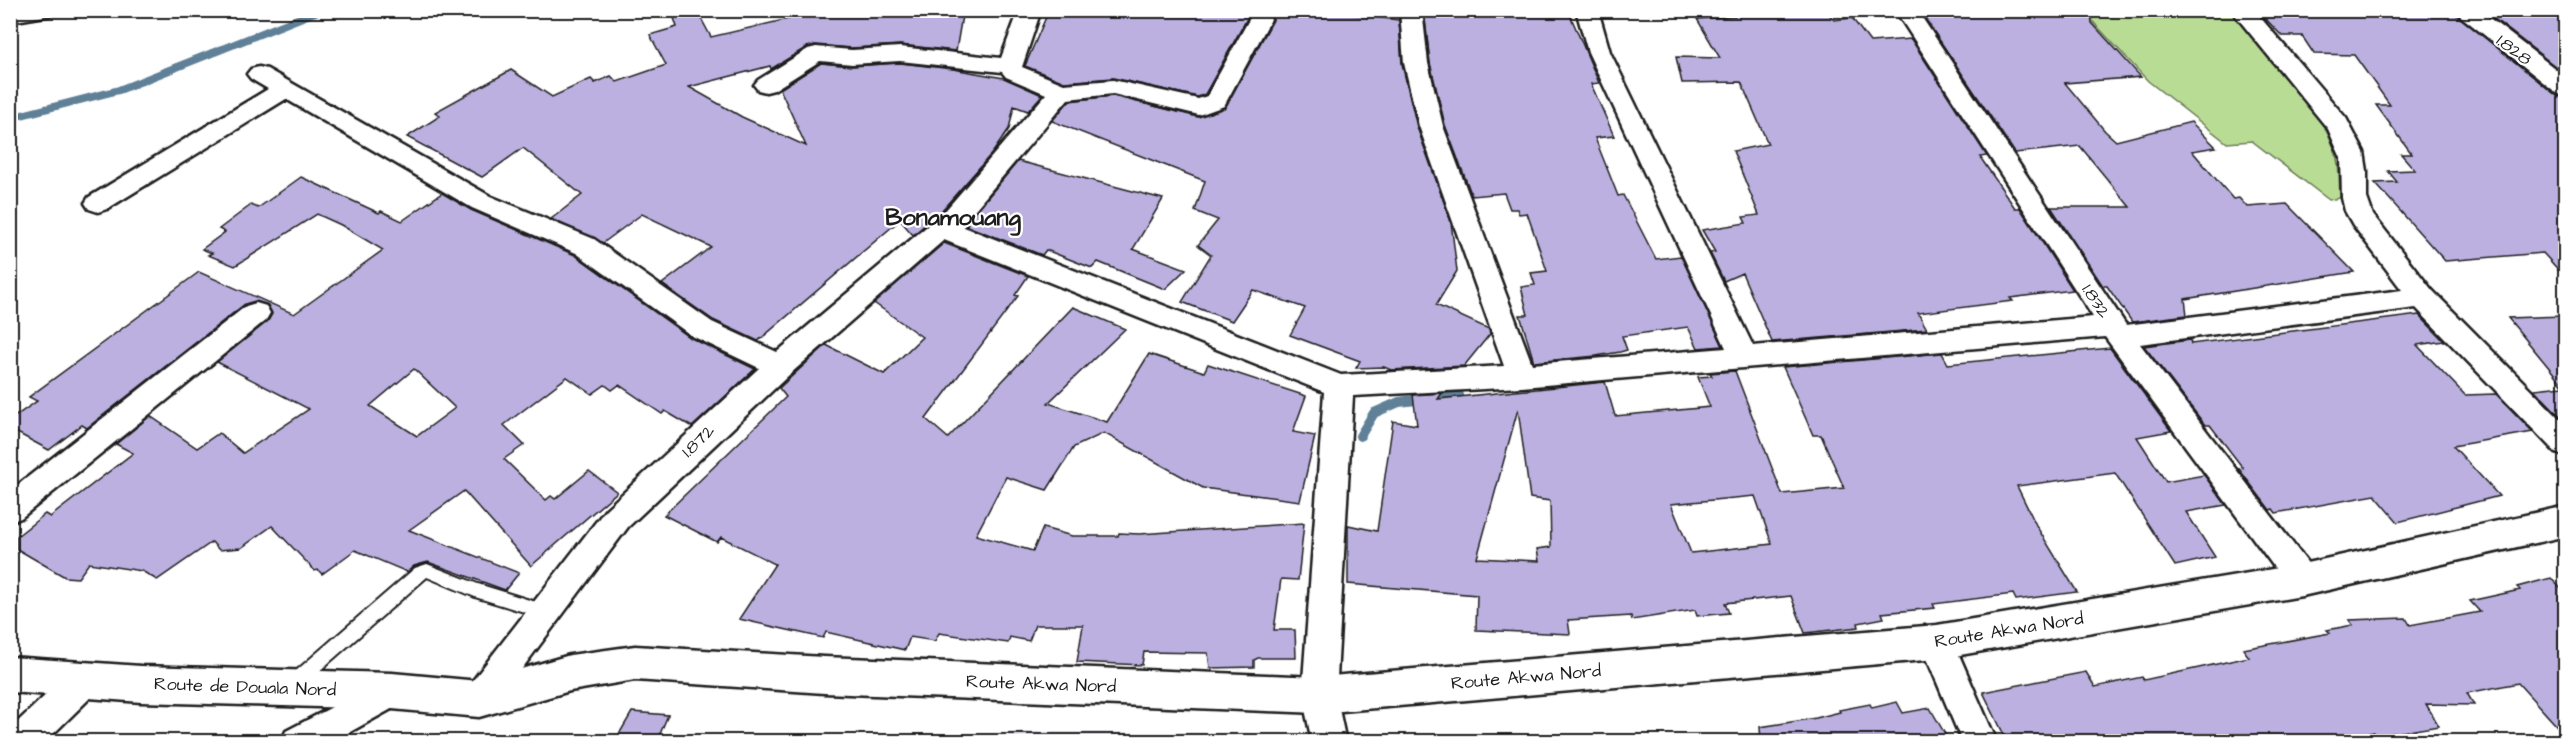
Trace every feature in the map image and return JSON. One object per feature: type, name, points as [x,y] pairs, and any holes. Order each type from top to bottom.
[{"type":"main road","name":"Route Akwa Nord","points":[[479,699],[570,673],[635,663],[824,675],[1319,695],[1936,642],[2302,580],[2565,521]]},
{"type":"main road","name":"Route de Douala Nord","points":[[10,674],[84,681],[392,691],[479,699]]},
{"type":"street","points":[[10,15],[43,10]]},
{"type":"street","points":[[1009,66],[1030,10]]},
{"type":"street","points":[[1411,10],[1416,63],[1431,126],[1522,376]]},
{"type":"street","points":[[1587,10],[1599,52],[1745,358]]},
{"type":"street","name":"1.832","points":[[1906,10],[2116,331],[2302,580]]},
{"type":"street","points":[[2242,10],[2337,124],[2349,145],[2354,164],[2355,208],[2422,297],[2565,445]]},
{"type":"street","name":"1.828","points":[[2464,10],[2565,88]]},
{"type":"street","points":[[766,85],[816,54],[852,57],[900,54],[1009,66],[1014,72],[1061,92],[1113,87],[1198,107],[1210,105],[1216,101],[1260,19]]},
{"type":"street","points":[[259,75],[481,202],[585,246],[702,329],[780,366]]},
{"type":"street","points":[[98,203],[284,90]]},
{"type":"street","name":"1.872","points":[[479,699],[617,518],[780,366],[953,218],[1061,92]]},
{"type":"street","points":[[953,218],[951,230],[956,236],[1339,386],[1522,376],[2116,331],[2422,297]]},
{"type":"street","points":[[10,509],[256,313]]},
{"type":"street","points":[[1329,741],[1319,695],[1339,386]]},
{"type":"street","points":[[1936,642],[1980,741]]},
{"type":"street","points":[[21,741],[84,681]]},
{"type":"street","points":[[298,741],[392,691]]},
{"type":"lane","points":[[290,687],[420,573],[427,570],[475,590],[544,611]]},
{"type":"shaded area","points":[[1008,732],[1250,733],[1251,741],[1009,742]]},
{"type":"green space","points":[[2083,11],[2232,11],[2288,76],[2316,113],[2334,148],[2339,173],[2340,198],[2329,200],[2252,141],[2227,143],[2148,81]]},
{"type":"building","points":[[826,10],[963,10],[956,51],[900,45],[852,48],[815,45],[807,47],[771,69],[770,66],[689,87],[742,117],[806,146],[780,89],[821,63],[852,66],[900,63],[953,69],[1004,78],[1042,95],[1028,111],[1014,106],[1009,129],[993,152],[942,210],[913,235],[900,220],[758,341],[713,320],[662,284],[711,247],[642,214],[603,243],[551,219],[582,195],[523,148],[482,177],[407,137],[440,116],[435,112],[511,70],[552,97],[591,79],[595,83],[611,76],[617,82],[666,65],[650,35],[677,27],[674,18],[697,11],[711,37]]},
{"type":"building","points":[[1049,10],[1257,10],[1250,13],[1205,94],[1198,97],[1113,78],[1064,82],[1025,66]]},
{"type":"building","points":[[1263,10],[1343,10],[1341,13],[1399,20],[1402,64],[1417,127],[1451,222],[1457,271],[1436,305],[1489,329],[1490,334],[1464,366],[1391,370],[1384,367],[1356,368],[1360,361],[1290,335],[1305,308],[1253,290],[1232,321],[1182,302],[1211,255],[1198,245],[1218,220],[1195,211],[1205,181],[1052,121],[1069,101],[1113,96],[1198,117],[1225,108],[1273,20],[1270,13]]},
{"type":"building","points":[[1424,10],[1568,10],[1599,83],[1591,84],[1614,136],[1595,138],[1618,196],[1623,195],[1656,259],[1681,256],[1723,346],[1698,348],[1688,327],[1622,336],[1627,350],[1620,352],[1534,362],[1520,315],[1528,315],[1521,287],[1535,285],[1531,273],[1547,271],[1527,213],[1519,214],[1517,209],[1510,209],[1504,193],[1472,196],[1445,125],[1430,63]]},
{"type":"building","points":[[1732,10],[1825,10],[1834,20],[1852,18],[1870,42],[1911,39],[1987,156],[1980,157],[2015,208],[2020,208],[2073,290],[2010,298],[2013,301],[1918,313],[1927,329],[1772,342],[1742,273],[1724,281],[1710,253],[1715,252],[1702,230],[1746,223],[1743,217],[1759,215],[1733,151],[1768,144],[1741,82],[1682,83],[1676,57],[1720,58],[1697,19],[1735,16]]},
{"type":"building","points":[[1987,10],[2091,10],[2092,23],[2141,77],[2065,83],[2105,131],[2116,141],[2191,122],[2216,147],[2192,151],[2233,199],[2239,198],[2247,207],[2287,204],[2354,272],[2185,299],[2187,315],[2132,322],[2107,286],[2103,286],[2051,207],[2130,207],[2080,146],[2015,153],[1926,20],[1924,12],[1991,15]]},
{"type":"building","points":[[2257,10],[2451,10],[2557,96],[2565,98],[2565,277],[2543,253],[2445,261],[2375,183],[2397,182],[2388,171],[2415,170],[2401,154],[2412,154],[2376,105],[2390,105],[2354,55],[2314,54],[2302,36],[2282,36]]},
{"type":"building","points":[[2483,10],[2565,10],[2565,74]]},
{"type":"building","points":[[1018,161],[1163,199],[1133,249],[1186,269],[1165,289],[1098,262],[1092,268],[1046,250],[1042,255],[967,226],[968,221]]},
{"type":"building","points":[[301,177],[379,213],[381,211],[402,221],[442,193],[471,210],[575,255],[691,338],[755,369],[692,427],[665,411],[662,414],[619,385],[612,390],[605,385],[592,394],[567,377],[504,425],[524,445],[504,459],[546,500],[551,496],[555,499],[589,471],[617,492],[531,566],[464,491],[409,530],[519,573],[505,590],[428,562],[414,566],[407,572],[355,550],[322,574],[318,570],[315,571],[272,526],[241,548],[219,550],[212,542],[157,580],[142,571],[89,563],[78,578],[65,577],[17,549],[17,536],[45,514],[50,517],[133,453],[116,444],[150,416],[197,448],[219,433],[243,453],[309,409],[217,362],[268,321],[272,314],[268,305],[255,301],[245,304],[87,428],[82,425],[49,450],[10,429],[10,420],[37,401],[29,397],[199,272],[294,314],[383,250],[341,225],[317,214],[235,266],[208,255],[212,253],[202,249],[225,232],[219,229],[251,205],[258,208]],"holes":[[[414,369],[455,408],[417,436],[370,406]]]},
{"type":"building","points":[[944,243],[1028,276],[1015,295],[1018,296],[926,419],[948,438],[1073,307],[1125,329],[1048,403],[1107,422],[1149,354],[1204,372],[1208,364],[1306,396],[1293,432],[1315,436],[1300,501],[1203,488],[1104,433],[1074,447],[1047,490],[1006,477],[976,535],[1033,551],[1043,528],[1072,536],[1118,536],[1119,533],[1139,534],[1304,523],[1298,580],[1281,579],[1274,630],[1295,630],[1296,658],[1258,658],[1254,660],[1254,667],[1210,668],[1208,653],[1144,652],[1142,665],[1077,662],[1083,625],[1035,625],[1029,641],[1010,637],[1008,643],[939,633],[935,641],[910,637],[905,650],[826,632],[823,638],[739,619],[775,564],[721,537],[717,542],[664,515],[786,397],[779,388],[826,345],[884,374],[922,337],[874,303]]},
{"type":"building","points":[[2419,315],[2444,341],[2417,345],[2465,395],[2496,394],[2533,432],[2453,446],[2499,496],[2398,522],[2375,495],[2276,513],[2273,509],[2270,510],[2239,469],[2243,468],[2210,425],[2205,425],[2144,346],[2190,340],[2191,344]]},
{"type":"building","points":[[2565,316],[2565,421],[2534,389],[2564,386],[2508,318]]},
{"type":"building","points":[[2110,348],[2171,431],[2137,437],[2166,482],[2204,475],[2226,505],[2186,512],[2215,557],[2175,566],[2115,473],[2017,486],[2037,527],[2077,592],[2016,600],[2013,594],[1933,604],[1935,608],[1882,613],[1884,618],[1858,623],[1859,627],[1805,633],[1791,596],[1725,603],[1729,613],[1697,616],[1695,610],[1632,620],[1631,616],[1568,620],[1570,634],[1476,630],[1477,595],[1348,584],[1348,525],[1377,531],[1393,421],[1417,425],[1413,395],[1442,393],[1438,399],[1605,382],[1615,416],[1710,407],[1698,377],[1712,376],[1710,373],[1735,371],[1782,494],[1844,488],[1821,435],[1813,435],[1783,367],[1942,353],[1948,364]],"holes":[[[1518,409],[1530,498],[1550,501],[1551,547],[1537,549],[1539,561],[1477,558]],[[1755,496],[1772,544],[1691,553],[1671,504]]]},
{"type":"building","points":[[2551,578],[2565,593],[2565,735],[2518,683],[2467,693],[2474,705],[2426,704],[2439,726],[2377,736],[2374,732],[2326,741],[2257,741],[2253,737],[2232,741],[2191,741],[2188,738],[2171,741],[2007,741],[1983,692],[2086,672],[2095,687],[2142,677],[2144,680],[2249,657],[2243,649],[2330,633],[2327,630],[2353,625],[2349,620],[2406,618],[2410,625],[2480,612],[2470,601],[2520,590],[2517,587]]},
{"type":"building","points":[[1897,702],[1903,713],[1930,708],[1949,741],[1761,741],[1760,727],[1816,718],[1840,712],[1839,710],[1870,704],[1872,708]]},
{"type":"building","points":[[632,712],[668,715],[657,741],[615,741]]},
{"type":"waterway","points":[[10,118],[119,90],[320,10]]},
{"type":"waterway","points":[[1360,436],[1374,413],[1399,402],[1459,395]]},
{"type":"district","name":"Bonamouang","points":[[953,218]]}]
